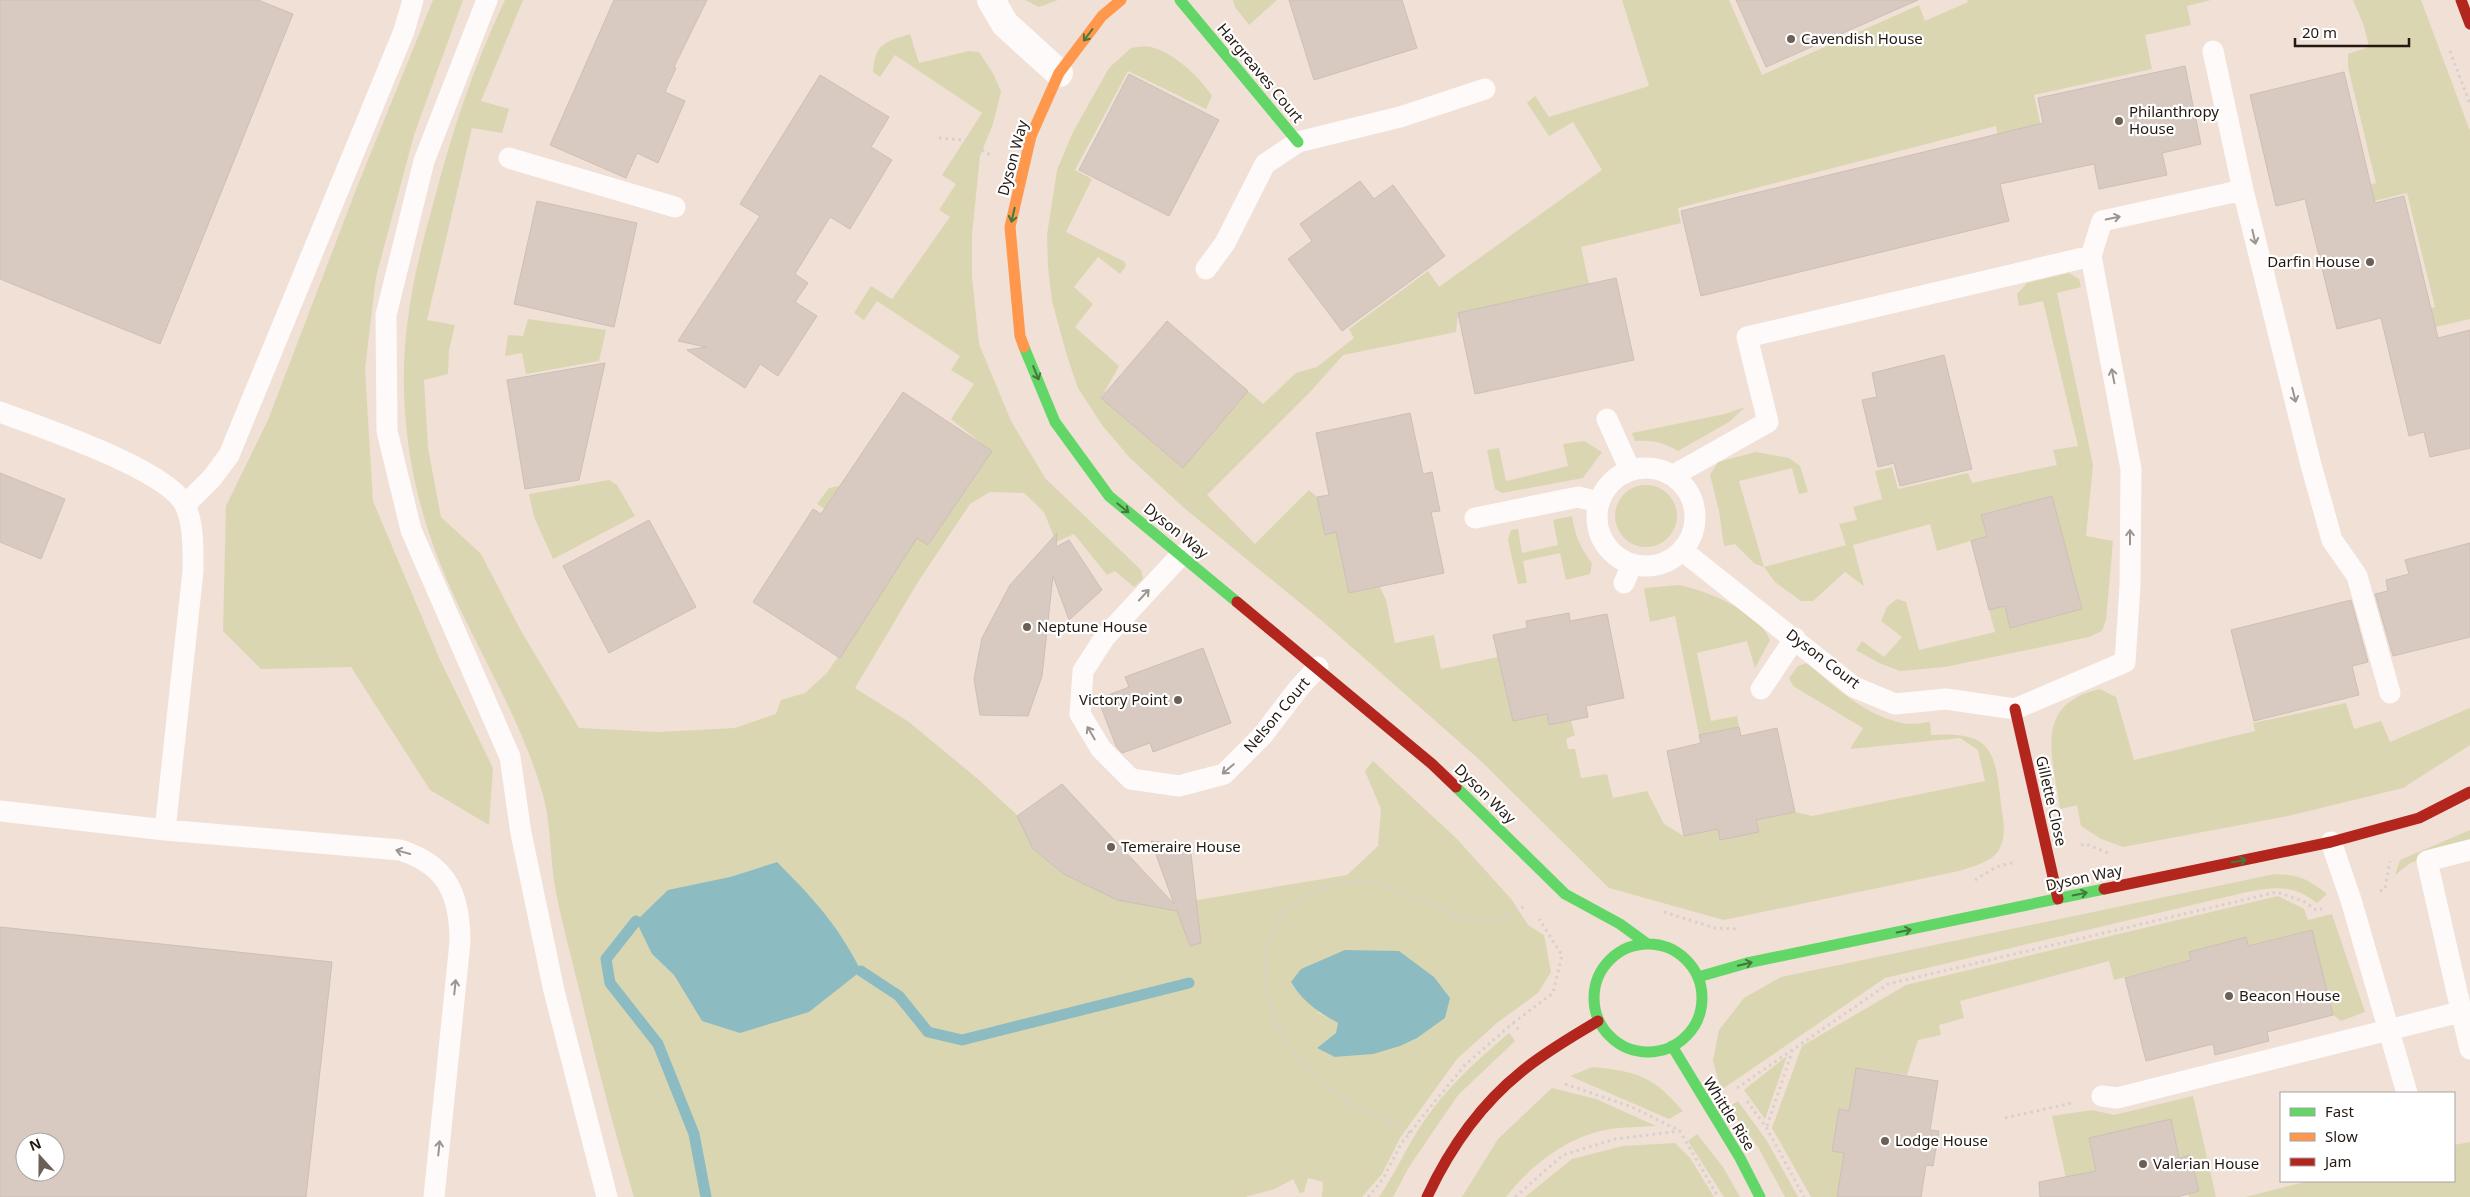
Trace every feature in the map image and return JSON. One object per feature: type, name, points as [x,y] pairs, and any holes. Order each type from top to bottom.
[{"type":"street","points":[[991,0],[1005,24],[1059,73]]},
{"type":"street","name":"Dyson Way","points":[[1122,0],[1102,16],[1059,73],[1031,136],[1010,227],[1020,336],[1055,422],[1109,496],[1318,667],[1432,764],[1565,894],[1620,924],[1646,943]]},
{"type":"street","name":"Hargreaves Court","points":[[1180,0],[1298,142]]},
{"type":"street","points":[[2461,0],[2470,24]]},
{"type":"street","name":"Gillette Close","points":[[2015,709],[2058,899]]},
{"type":"street","name":"Dyson Way","points":[[1698,977],[1747,963],[2330,842],[2419,818],[2470,792]]},
{"type":"street","points":[[1646,943],[1662,946],[1677,952],[1689,963],[1698,977],[1702,993],[1698,1017],[1685,1037],[1672,1046],[1655,1051],[1630,1048],[1608,1035],[1598,1021],[1594,1006],[1593,992],[1597,977],[1604,964],[1632,946],[1646,943]]},
{"type":"street","points":[[1427,1197],[1443,1165],[1474,1122],[1512,1079],[1550,1050],[1598,1021]]},
{"type":"street","name":"Whittle Rise","points":[[1672,1046],[1687,1075],[1750,1176],[1760,1197]]},
{"type":"lane","points":[[185,505],[212,478],[229,455],[404,31],[414,0]]},
{"type":"lane","points":[[487,0],[424,160],[386,314],[387,431],[411,530],[510,757],[521,833],[554,991],[607,1197]]},
{"type":"lane","points":[[2213,51],[2243,190],[2332,540],[2357,576],[2390,694]]},
{"type":"lane","points":[[1206,269],[1225,243],[1265,164],[1298,142],[1400,117],[1485,89]]},
{"type":"lane","points":[[509,158],[675,207]]},
{"type":"lane","points":[[2015,709],[2125,662],[2130,586],[2131,469],[2091,256],[2102,221],[2243,190]]},
{"type":"lane","points":[[1674,475],[1768,422],[1747,337],[2091,256]]},
{"type":"lane","points":[[0,412],[138,468],[166,484],[185,505],[193,538],[193,571],[165,830]]},
{"type":"lane","points":[[1606,419],[1630,470]]},
{"type":"lane","points":[[1645,467],[1660,469],[1674,475],[1687,488],[1694,502],[1696,519],[1692,536],[1683,551],[1672,560],[1628,574],[1618,558],[1606,547],[1599,533],[1597,518],[1598,502],[1606,489],[1616,477],[1630,470],[1645,467]]},
{"type":"lane","points":[[1475,518],[1578,497],[1598,502]]},
{"type":"lane","name":"Dyson Court","points":[[1683,551],[1854,687],[1895,704],[1946,699],[2015,709]]},
{"type":"lane","name":"Nelson Court","points":[[1181,555],[1105,637],[1083,671],[1080,714],[1101,749],[1131,779],[1179,786],[1224,774],[1262,736],[1298,688],[1318,667]]},
{"type":"lane","points":[[1760,689],[1794,638]]},
{"type":"lane","points":[[0,811],[165,830],[400,850],[418,856],[442,874],[452,890],[460,919],[460,942],[434,1197]]},
{"type":"lane","points":[[2330,842],[2350,900],[2408,1092]]},
{"type":"lane","points":[[2470,850],[2427,861],[2470,1049]]},
{"type":"lane","points":[[2102,1096],[2118,1098],[2460,1012]]},
{"type":"path","points":[[939,138],[965,140],[992,156]]},
{"type":"path","points":[[990,164],[994,147]]},
{"type":"path","points":[[1804,1197],[1766,1127],[1737,1088],[1888,984],[2277,892],[2305,902],[2316,910],[2384,889],[2390,861],[2397,858]]},
{"type":"path","points":[[1410,1133],[1342,1099],[1307,1070],[1280,1033],[1266,988],[1266,946],[1283,910],[1322,888],[1366,880],[1407,893],[1457,917],[1496,922],[1527,905]]},
{"type":"path","points":[[1521,898],[1533,911]]},
{"type":"path","points":[[1368,1197],[1383,1179],[1401,1144],[1466,1065],[1513,1023],[1553,993],[1562,955],[1538,917]]},
{"type":"path","points":[[1513,1023],[1519,1030]]},
{"type":"path","name":"Whittle Rise","points":[[1766,1127],[1794,1048]]},
{"type":"path","points":[[1565,1084],[1632,1107],[1680,1131],[1718,1197]]},
{"type":"path","points":[[2005,1118],[2102,1096]]},
{"type":"path","points":[[1515,1197],[1563,1154],[1615,1139],[1680,1131]]},
{"type":"shaded area","points":[[433,0],[463,0],[414,135],[376,277],[365,369],[373,501],[440,660],[493,768],[489,825],[430,790],[351,667],[261,669],[223,631],[226,506],[268,420],[357,187]]},
{"type":"shaded area","points":[[505,0],[523,0],[481,101],[509,109],[502,133],[472,128],[427,320],[455,325],[449,350],[448,374],[424,380],[428,448],[441,517],[481,554],[520,629],[579,728],[659,732],[735,728],[776,714],[781,700],[805,693],[827,673],[903,560],[817,504],[829,488],[840,486],[928,545],[991,451],[951,419],[974,384],[951,370],[960,356],[877,301],[864,320],[854,313],[871,286],[892,299],[950,217],[939,210],[956,184],[942,175],[982,113],[895,55],[880,77],[873,72],[876,55],[883,45],[910,34],[919,63],[969,51],[979,52],[994,75],[1001,92],[993,124],[980,156],[972,235],[972,277],[979,344],[1011,421],[1045,478],[1141,570],[1143,579],[1134,587],[1115,571],[1107,575],[1074,534],[1056,542],[1044,512],[1024,493],[990,492],[970,504],[918,582],[855,688],[909,722],[979,780],[1017,815],[1033,849],[1064,874],[1117,899],[1155,907],[1347,875],[1378,846],[1381,809],[1365,771],[1373,761],[1457,839],[1512,900],[1528,925],[1544,935],[1551,972],[1538,993],[1498,1022],[1457,1059],[1400,1138],[1382,1174],[1362,1197],[1322,1197],[1323,1182],[1308,1178],[1304,1192],[1300,1193],[1293,1179],[1275,1189],[1245,1197],[634,1197],[604,1091],[560,911],[553,876],[548,820],[544,799],[523,738],[438,558],[419,499],[407,437],[404,374],[405,342],[416,269],[456,124]],"holes":[[[777,862],[702,1021],[674,975],[652,954],[730,877]],[[1317,1012],[1445,1018],[1418,1036],[1393,1047],[1381,1051],[1335,1057],[1338,1023]]]},
{"type":"shaded area","points":[[1025,0],[1058,0],[1039,7]]},
{"type":"shaded area","points":[[1233,0],[1277,0],[1249,25],[1235,7]]},
{"type":"shaded area","points":[[1622,0],[1729,0],[1762,75],[1919,5],[1925,21],[1968,2],[1967,0],[2211,0],[2187,6],[2191,25],[2145,35],[2152,69],[2034,95],[2051,173],[2006,183],[1996,126],[1678,208],[1681,223],[1581,247],[1589,284],[1458,313],[1456,332],[1343,355],[1312,390],[1207,495],[1255,544],[1309,490],[1317,497],[1325,535],[1336,532],[1349,593],[1380,587],[1386,600],[1395,643],[1434,635],[1441,669],[1498,657],[1513,721],[1547,714],[1549,725],[1571,721],[1575,735],[1566,739],[1568,749],[1575,749],[1581,778],[1607,774],[1613,798],[1647,791],[1664,824],[1684,836],[1718,829],[1759,831],[1756,820],[1795,812],[1812,816],[1985,781],[1978,750],[1960,738],[1850,749],[1863,728],[1793,686],[1789,678],[1798,666],[1807,663],[1851,699],[1875,714],[1905,724],[1930,722],[1931,735],[1967,736],[1978,741],[1987,748],[1996,770],[2004,827],[2003,839],[1999,850],[1981,864],[1959,871],[1724,920],[1609,888],[1482,762],[1321,620],[1183,507],[1130,458],[1102,425],[1078,388],[1052,301],[1048,267],[1047,235],[1057,170],[1073,132],[1109,68],[1131,48],[1151,47],[1168,54],[1194,74],[1212,96],[1206,109],[1128,71],[1075,170],[1092,179],[1066,232],[1125,262],[1126,266],[1120,274],[1098,257],[1074,287],[1093,304],[1075,327],[1119,366],[1101,398],[1183,468],[1248,391],[1263,404],[1296,373],[1317,367],[1354,338],[1349,329],[1428,271],[1439,287],[1602,170],[1573,122],[1549,136],[1527,103],[1535,96],[1549,117],[1649,86]]},
{"type":"shaded area","points":[[2353,0],[2421,0],[2470,131],[2470,319],[2401,335],[2397,317],[2435,307],[2407,193],[2329,212],[2326,197],[2376,183],[2348,67],[2348,54],[2369,47],[2364,26]]},
{"type":"shaded area","points":[[2069,273],[2079,279],[2081,287],[2057,293],[2093,465],[2086,536],[2113,541],[2106,620],[2102,631],[2089,637],[1945,667],[1900,671],[1879,663],[1856,650],[1862,641],[1884,657],[1902,637],[1881,621],[1887,607],[1897,599],[1906,602],[1919,650],[1995,632],[1989,610],[2005,606],[2010,628],[2082,609],[2052,496],[1982,515],[1987,536],[1937,551],[1930,524],[1853,545],[1864,586],[1845,572],[1813,601],[1801,601],[1775,582],[1764,567],[1846,545],[1839,524],[1857,520],[1853,507],[1882,499],[1875,471],[1892,467],[1898,489],[1968,473],[1972,483],[2057,465],[2053,450],[2078,446],[2043,301],[2019,306],[2017,294],[2027,283]]},
{"type":"shaded area","points":[[528,319],[606,330],[599,361],[526,374],[522,353],[505,356],[508,335],[523,336]]},
{"type":"shaded area","points":[[1745,407],[1729,422],[1678,451],[1657,442],[1635,441],[1632,433],[1725,414]]},
{"type":"shaded area","points":[[1584,441],[1602,452],[1583,478],[1502,493],[1495,489],[1487,450],[1499,448],[1506,481],[1568,466],[1563,444]]},
{"type":"shaded area","points":[[1756,452],[1789,458],[1800,466],[1808,492],[1799,494],[1792,468],[1739,481],[1764,567],[1755,564],[1735,544],[1724,546],[1719,511],[1710,475],[1718,462]]},
{"type":"shaded area","points":[[609,480],[617,485],[635,516],[553,559],[534,517],[529,494]]},
{"type":"shaded area","points":[[1646,485],[1663,490],[1668,494],[1672,499],[1677,516],[1672,533],[1668,538],[1663,542],[1646,547],[1629,542],[1624,538],[1620,533],[1615,516],[1620,499],[1624,494],[1629,490]]},
{"type":"shaded area","points":[[1572,516],[1579,541],[1592,563],[1590,574],[1566,580],[1560,553],[1523,561],[1527,583],[1518,584],[1508,540],[1511,530],[1518,529],[1522,553],[1558,545],[1553,520]]},
{"type":"shaded area","points":[[1679,585],[1717,597],[1744,611],[1764,630],[1770,640],[1755,668],[1747,641],[1697,653],[1711,721],[1737,716],[1739,727],[1699,735],[1675,616],[1650,622],[1644,588]]},
{"type":"shaded area","points":[[2100,689],[2116,697],[2134,760],[2255,731],[2253,723],[2346,703],[2354,729],[2381,721],[2390,742],[2470,708],[2470,745],[2403,788],[2288,816],[2123,847],[2101,839],[2081,826],[2077,805],[2060,809],[2054,771],[2052,736],[2056,720],[2064,707],[2078,696]]},
{"type":"shaded area","points":[[2470,830],[2470,839],[2443,852],[2410,863],[2395,875],[2400,860]]},
{"type":"shaded area","points":[[2275,874],[2291,875],[2303,879],[2327,894],[2317,903],[2292,890],[2275,888],[2247,892],[1885,978],[1721,1090],[1713,1061],[1719,1030],[1744,998],[1781,977]]},
{"type":"shaded area","points":[[2278,896],[2304,909],[2308,920],[2332,914],[2365,1012],[2341,1021],[2333,1015],[2311,930],[2248,946],[2246,937],[2189,952],[2191,960],[2114,980],[2109,961],[1960,1001],[1964,1018],[1939,1025],[1941,1035],[1918,1040],[1907,1075],[1856,1068],[1849,1111],[1839,1109],[1832,1151],[1844,1153],[1837,1197],[1811,1197],[1772,1128],[1802,1046],[1906,985]]},
{"type":"shaded area","points":[[1509,1033],[1515,1041],[1458,1095],[1409,1167],[1393,1197],[1379,1197],[1431,1111],[1473,1064]]},
{"type":"shaded area","points":[[1787,1056],[1765,1119],[1744,1090]]},
{"type":"shaded area","points":[[1593,1067],[1622,1071],[1644,1078],[1663,1090],[1683,1111],[1669,1119],[1570,1076]]},
{"type":"shaded area","points":[[1552,1088],[1596,1099],[1656,1126],[1610,1129],[1580,1138],[1565,1145],[1527,1173],[1506,1197],[1462,1197],[1498,1139]]},
{"type":"shaded area","points":[[2193,1096],[2216,1197],[2189,1197],[2188,1194],[2199,1191],[2190,1156],[2179,1157],[2170,1119],[2089,1138],[2096,1171],[2066,1178],[2052,1116],[2092,1110],[2114,1115]]},
{"type":"shaded area","points":[[1738,1101],[1767,1141],[1798,1197],[1785,1197],[1758,1147],[1728,1107]]},
{"type":"shaded area","points":[[1697,1134],[1723,1167],[1740,1197],[1724,1197],[1688,1141]]},
{"type":"shaded area","points":[[2470,1142],[2470,1197],[2246,1197],[2304,1182],[2455,1182],[2455,1145]]},
{"type":"shaded area","points":[[1675,1143],[1690,1158],[1714,1197],[1525,1197],[1572,1159],[1623,1146]]},
{"type":"water","points":[[777,862],[824,913],[861,971],[809,1012],[740,1033],[702,1021],[674,975],[652,954],[636,921],[668,890],[730,877]]},
{"type":"water","points":[[1345,950],[1399,951],[1434,977],[1450,998],[1445,1018],[1417,1038],[1400,1046],[1373,1054],[1335,1057],[1317,1048],[1336,1033],[1338,1023],[1312,1006],[1291,982],[1301,969]]},
{"type":"building","points":[[0,0],[258,0],[293,14],[160,344],[0,279]]},
{"type":"building","points":[[614,0],[707,0],[674,67],[676,68],[665,92],[685,101],[658,163],[637,153],[626,178],[550,145]]},
{"type":"building","points":[[1289,0],[1402,0],[1417,48],[1314,80]]},
{"type":"building","name":"Cavendish House","points":[[1736,0],[1918,0],[1766,67]]},
{"type":"building","points":[[2185,66],[2201,144],[2162,153],[2167,175],[2099,189],[2094,164],[2000,184],[2009,221],[1701,296],[1681,211],[2043,123],[2038,98]]},
{"type":"building","points":[[2344,72],[2375,203],[2404,196],[2438,338],[2470,330],[2470,448],[2430,457],[2424,432],[2409,436],[2381,318],[2337,329],[2305,199],[2276,206],[2250,95]]},
{"type":"building","points":[[1129,74],[1219,120],[1169,216],[1079,170]]},
{"type":"building","points":[[820,75],[889,117],[871,147],[892,160],[850,229],[830,217],[795,274],[808,283],[795,302],[817,316],[778,376],[760,364],[745,388],[687,350],[706,347],[678,341],[760,216],[740,204]]},
{"type":"building","points":[[1360,181],[1374,199],[1393,185],[1445,256],[1342,331],[1288,259],[1312,241],[1300,224]]},
{"type":"building","points":[[537,201],[637,223],[614,327],[514,304]]},
{"type":"building","points":[[1616,278],[1634,360],[1475,394],[1458,313]]},
{"type":"building","points":[[1167,321],[1248,391],[1183,468],[1101,398]]},
{"type":"building","points":[[1944,355],[1972,469],[1900,486],[1894,463],[1878,467],[1862,400],[1877,397],[1872,373]]},
{"type":"building","points":[[605,363],[579,480],[525,489],[507,380]]},
{"type":"building","points":[[903,392],[992,451],[928,545],[917,538],[840,658],[753,602],[813,509],[821,514]]},
{"type":"building","points":[[1410,413],[1423,474],[1432,472],[1440,511],[1431,512],[1444,573],[1349,593],[1336,532],[1325,535],[1317,497],[1329,495],[1316,433]]},
{"type":"building","points":[[0,473],[65,499],[41,559],[0,542]]},
{"type":"building","points":[[2052,496],[2082,609],[2010,628],[2005,606],[1989,610],[1971,541],[1987,536],[1981,515]]},
{"type":"building","points":[[649,520],[696,607],[609,653],[563,566]]},
{"type":"building","name":"Neptune House","points":[[1057,533],[1056,547],[1069,540],[1102,590],[1069,620],[1053,576],[1042,676],[1028,716],[980,715],[974,679],[982,638],[1010,585]]},
{"type":"building","points":[[2470,543],[2470,637],[2393,656],[2375,594],[2388,591],[2386,580],[2409,574],[2405,560]]},
{"type":"building","points":[[2351,600],[2368,662],[2352,666],[2359,695],[2254,721],[2231,630]]},
{"type":"building","points":[[1569,613],[1570,621],[1607,614],[1624,698],[1586,706],[1588,717],[1549,725],[1547,714],[1513,721],[1493,635],[1527,628],[1526,621]]},
{"type":"building","name":"Victory Point","points":[[1203,648],[1231,723],[1153,752],[1150,743],[1122,753],[1116,746],[1098,699],[1129,687],[1125,677]]},
{"type":"building","points":[[1739,727],[1741,736],[1777,728],[1795,812],[1756,820],[1759,832],[1720,840],[1718,829],[1684,836],[1667,751],[1701,743],[1699,735]]},
{"type":"building","name":"Temeraire House","points":[[1062,784],[1174,904],[1151,841],[1190,845],[1201,943],[1190,946],[1177,911],[1117,900],[1064,874],[1033,849],[1017,816]]},
{"type":"building","points":[[0,927],[332,962],[306,1197],[0,1197]]},
{"type":"building","name":"Beacon House","points":[[2312,930],[2333,1015],[2267,1032],[2269,1041],[2215,1055],[2213,1044],[2146,1061],[2125,978],[2191,960],[2189,952],[2246,937],[2248,946]]},
{"type":"building","name":"Lodge House","points":[[1856,1068],[1938,1081],[1930,1130],[1939,1131],[1933,1166],[1926,1165],[1921,1197],[1837,1197],[1844,1153],[1832,1151],[1839,1109],[1849,1111]]},
{"type":"building","name":"Valerian House","points":[[2171,1119],[2179,1158],[2190,1155],[2199,1191],[2177,1197],[2040,1197],[2039,1182],[2096,1171],[2089,1138]]},
{"type":"waterway","points":[[636,921],[606,959],[610,983],[658,1044],[694,1134],[706,1197]]},
{"type":"waterway","points":[[861,971],[899,996],[928,1032],[962,1040],[1189,983]]},
{"type":"traffic: fast","points":[[1180,0],[1298,142]]},
{"type":"traffic: fast","points":[[1024,347],[1055,422],[1109,496],[1237,602]]},
{"type":"traffic: fast","points":[[1456,787],[1565,894],[1620,924],[1646,943]]},
{"type":"traffic: fast","points":[[1698,977],[1747,963],[2104,889]]},
{"type":"traffic: fast","points":[[1648,944],[1669,948],[1686,960],[1698,977],[1702,998],[1698,1019],[1686,1036],[1669,1048],[1648,1052],[1627,1048],[1610,1036],[1598,1019],[1594,998],[1598,977],[1610,960],[1627,948],[1648,944]]},
{"type":"traffic: fast","points":[[1672,1046],[1740,1158],[1760,1197]]},
{"type":"traffic: slow","points":[[1024,347],[1020,336],[1010,227],[1031,136],[1059,73],[1102,16],[1121,0]]},
{"type":"traffic: jam","points":[[2461,0],[2470,24]]},
{"type":"traffic: jam","points":[[1237,602],[1432,764],[1456,787]]},
{"type":"traffic: jam","points":[[2015,709],[2058,899]]},
{"type":"traffic: jam","points":[[2104,889],[2331,842],[2419,818],[2470,792]]},
{"type":"traffic: jam","points":[[1427,1197],[1456,1145],[1492,1099],[1530,1065],[1598,1021]]},
{"type":"place","name":"Cavendish House","points":[[1791,39]]},
{"type":"place","name":"Philanthropy House","points":[[2119,121]]},
{"type":"place","name":"Darfin House","points":[[2370,262]]},
{"type":"place","name":"Neptune House","points":[[1027,627]]},
{"type":"place","name":"Victory Point","points":[[1178,700]]},
{"type":"place","name":"Temeraire House","points":[[1111,847]]},
{"type":"place","name":"Beacon House","points":[[2229,996]]},
{"type":"place","name":"Lodge House","points":[[1885,1141]]},
{"type":"place","name":"Valerian House","points":[[2143,1164]]}]
